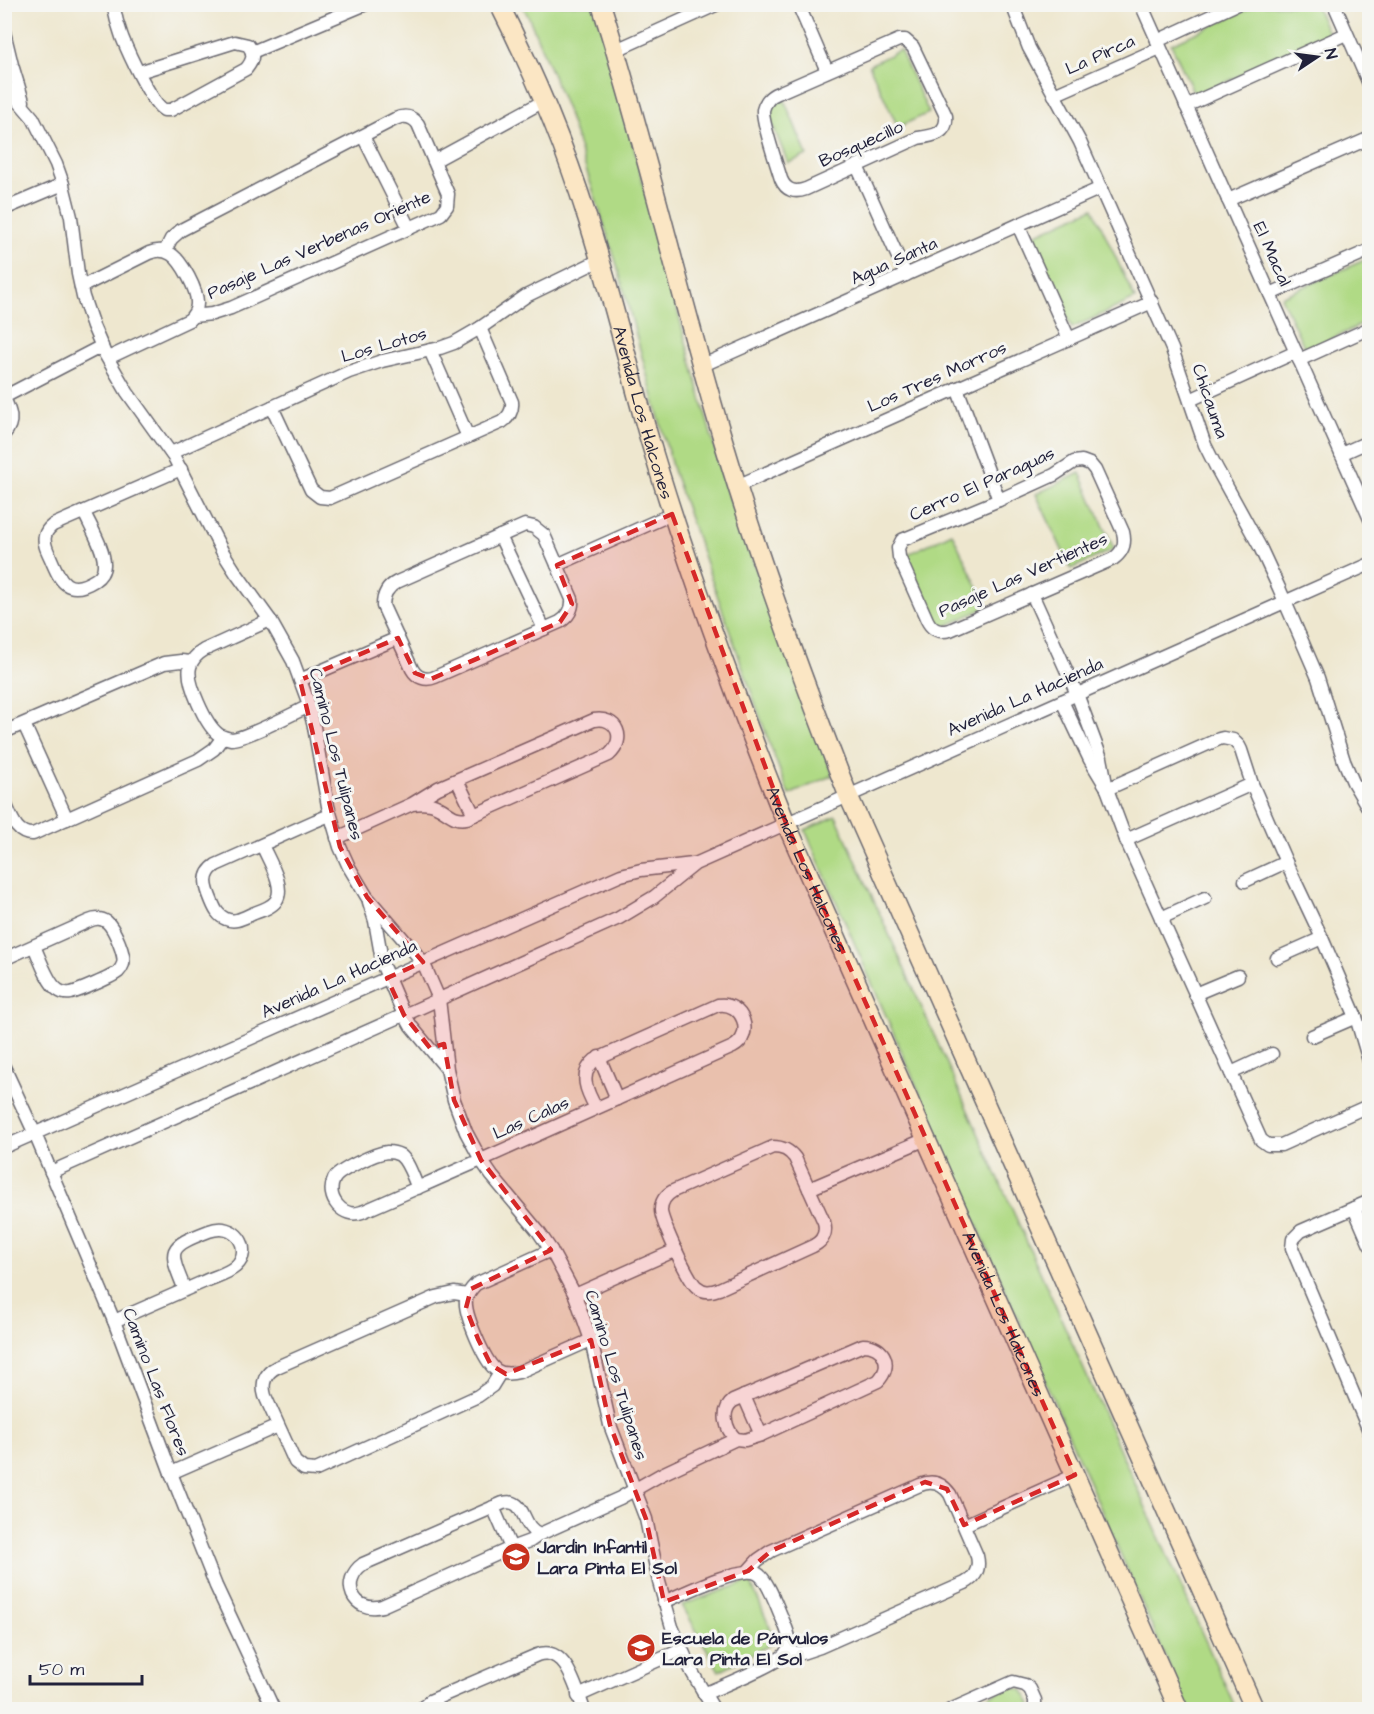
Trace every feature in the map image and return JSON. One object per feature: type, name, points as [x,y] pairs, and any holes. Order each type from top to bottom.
[{"type":"street","points":[[113,4],[121,35],[139,72],[156,104],[164,110],[174,108],[246,69],[253,59],[252,52],[244,43],[231,42],[139,72]]},
{"type":"street","points":[[252,52],[366,4]]},
{"type":"street","name":"Avenida Los Halcones","points":[[499,4],[544,101],[574,179],[600,260],[672,514],[708,619],[786,823],[1179,1710]]},
{"type":"street","points":[[601,4],[640,134],[701,366],[737,486],[789,641],[848,795],[1255,1710]]},
{"type":"street","points":[[616,50],[718,4]]},
{"type":"street","points":[[798,4],[827,71]]},
{"type":"street","name":"Chicauma","points":[[1012,4],[1029,48],[1080,142],[1152,302],[1172,349],[1212,459],[1260,547],[1285,602],[1318,678],[1344,761],[1368,804]]},
{"type":"street","name":"El Macal","points":[[1141,4],[1370,519]]},
{"type":"street","name":"La Pirca","points":[[1054,95],[1159,45],[1237,4]]},
{"type":"street","points":[[1334,4],[1370,86]]},
{"type":"street","name":"Camino Los Tulipanes","points":[[4,32],[26,108],[48,146],[63,184],[71,217],[81,287],[90,319],[102,346],[137,408],[181,469],[222,551],[285,645],[309,706],[330,815],[349,867],[367,897],[423,962],[439,999],[447,1069],[459,1116],[481,1160],[538,1231],[575,1295],[591,1340],[610,1425],[649,1532],[664,1602],[681,1650],[714,1710]]},
{"type":"street","points":[[1186,106],[1346,34]]},
{"type":"street","name":"Bosquecillo","points":[[904,40],[913,47],[946,116],[945,126],[939,133],[918,138],[806,189],[790,190],[786,188],[781,179],[764,119],[764,108],[773,95],[827,71],[893,41],[904,40]]},
{"type":"street","name":"Camino Los Tulipanes","points":[[4,84],[26,108]]},
{"type":"street","points":[[165,251],[171,239],[181,230],[399,117],[409,117],[418,124],[434,161],[544,101]]},
{"type":"street","points":[[363,136],[410,228]]},
{"type":"street","points":[[1228,200],[1370,138]]},
{"type":"street","name":"Pasaje Las Verbenas Oriente","points":[[108,358],[184,323],[193,316],[212,314],[231,308],[441,214],[447,206],[448,194],[434,161]]},
{"type":"street","points":[[857,166],[906,275]]},
{"type":"street","points":[[4,209],[63,184]]},
{"type":"street","name":"Agua Santa","points":[[701,366],[1101,189]]},
{"type":"street","points":[[1018,225],[1069,339]]},
{"type":"street","points":[[1270,294],[1370,250]]},
{"type":"street","points":[[81,287],[148,253],[165,251],[177,258],[190,280],[197,299],[193,316]]},
{"type":"street","name":"Los Lotos","points":[[171,453],[366,366],[454,343],[526,296],[600,260]]},
{"type":"street","name":"Los Tres Morros","points":[[737,486],[1152,302]]},
{"type":"street","points":[[272,407],[308,486],[320,497],[336,496],[502,422],[509,416],[512,411],[511,398],[480,328]]},
{"type":"street","points":[[1190,399],[1370,328]]},
{"type":"street","points":[[4,434],[12,420],[4,397],[102,346]]},
{"type":"street","points":[[430,350],[468,437]]},
{"type":"street","points":[[957,388],[999,500]]},
{"type":"street","points":[[1341,454],[1370,441]]},
{"type":"street","name":"Cerro El Paraguas","points":[[936,630],[929,624],[900,562],[899,544],[906,537],[931,529],[1054,476],[1074,462],[1086,462],[1095,470],[1123,532],[1123,548]]},
{"type":"street","points":[[84,512],[103,557],[104,569],[94,581],[84,585],[70,586],[58,576],[45,543],[44,538],[49,529],[53,525],[181,469]]},
{"type":"street","points":[[557,565],[672,514]]},
{"type":"street","points":[[525,525],[534,526],[544,535],[557,565],[570,593],[572,604],[565,619],[431,679],[422,678],[415,673],[383,606],[388,588],[397,582],[525,525]]},
{"type":"street","points":[[500,536],[544,629]]},
{"type":"street","name":"Pasaje Las Vertientes","points":[[936,630],[941,632],[950,630],[1113,558],[1123,548]]},
{"type":"street","name":"Avenida La Hacienda","points":[[51,1172],[632,911],[663,890],[694,864],[1370,564]]},
{"type":"street","points":[[1032,594],[1077,694],[1101,758],[1107,789],[1126,840],[1259,1136],[1264,1143],[1272,1146],[1281,1145],[1370,1105]]},
{"type":"street","points":[[270,620],[204,650],[195,657],[191,662],[189,674],[194,692],[213,729],[223,737],[230,739],[245,735],[309,706]]},
{"type":"street","points":[[300,680],[398,638]]},
{"type":"street","points":[[4,732],[164,663],[191,662]]},
{"type":"street","points":[[1062,700],[1090,760],[1107,789]]},
{"type":"street","points":[[337,838],[412,804],[438,788],[594,720],[607,720],[617,730],[616,748],[609,754],[467,818],[457,819],[437,806],[425,803],[412,804]]},
{"type":"street","points":[[24,724],[67,819]]},
{"type":"street","points":[[4,801],[16,828],[23,833],[33,834],[198,760],[214,749],[223,737]]},
{"type":"street","points":[[1107,789],[1223,738],[1233,740],[1239,746],[1252,784],[1356,1017],[1370,1064]]},
{"type":"street","points":[[458,780],[474,815]]},
{"type":"street","points":[[1126,840],[1252,784]]},
{"type":"street","points":[[437,806],[438,788]]},
{"type":"street","points":[[261,845],[279,886],[278,896],[272,904],[242,919],[227,920],[219,915],[205,887],[206,876],[212,868],[216,865],[261,845],[330,815]]},
{"type":"street","points":[[1245,881],[1286,862]]},
{"type":"street","name":"Avenida La Hacienda","points":[[4,1147],[621,875],[641,870],[694,864]]},
{"type":"street","name":"Camino Los Tulipanes","points":[[367,897],[375,921],[383,966],[404,1015],[447,1069]]},
{"type":"street","points":[[1161,918],[1205,898]]},
{"type":"street","points":[[4,959],[89,921],[98,919],[110,926],[123,953],[124,961],[121,969],[115,974],[74,992],[66,993],[54,987],[34,946]]},
{"type":"street","points":[[1277,958],[1322,938]]},
{"type":"street","points":[[1196,994],[1238,976]]},
{"type":"street","name":"Las Calas","points":[[418,1188],[405,1161],[400,1156],[389,1152],[342,1170],[333,1181],[332,1192],[342,1210],[352,1214],[362,1212],[418,1188],[481,1160],[737,1045],[745,1031],[742,1017],[733,1006],[718,1005],[599,1057]]},
{"type":"street","points":[[1312,1036],[1356,1017]]},
{"type":"street","points":[[430,1048],[444,1042]]},
{"type":"street","points":[[1230,1073],[1272,1054]]},
{"type":"street","points":[[596,1108],[587,1091],[585,1079],[590,1064],[599,1057],[617,1099]]},
{"type":"street","name":"Camino Las Flores","points":[[4,1067],[35,1134],[114,1321],[216,1586],[274,1710]]},
{"type":"street","points":[[809,1189],[926,1139]]},
{"type":"street","points":[[778,1147],[792,1154],[825,1227],[821,1241],[813,1246],[709,1292],[694,1285],[676,1250],[660,1208],[664,1197],[767,1149],[778,1147]]},
{"type":"street","points":[[1370,1201],[1297,1233],[1293,1239],[1292,1248],[1370,1433]]},
{"type":"street","points":[[1354,1208],[1370,1245]]},
{"type":"street","points":[[114,1321],[185,1290],[236,1266],[242,1257],[242,1248],[240,1239],[234,1232],[225,1228],[216,1228],[184,1241],[176,1247],[173,1260],[185,1290]]},
{"type":"street","points":[[551,1250],[476,1284],[467,1295],[466,1308],[478,1339],[491,1365],[500,1372],[513,1374],[591,1340]]},
{"type":"street","points":[[575,1295],[676,1250]]},
{"type":"street","points":[[467,1295],[454,1293],[436,1297],[271,1370],[264,1379],[263,1391],[295,1462],[304,1469],[316,1470],[478,1396],[492,1386],[500,1372]]},
{"type":"street","points":[[535,1531],[516,1504],[508,1502],[493,1507],[363,1564],[353,1574],[352,1593],[364,1606],[376,1608],[382,1606],[511,1548],[535,1531],[620,1498],[662,1474],[736,1440],[761,1435],[878,1381],[886,1367],[884,1357],[873,1346],[863,1345],[729,1404],[725,1413],[731,1434],[736,1440]]},
{"type":"street","points":[[744,1396],[761,1435]]},
{"type":"street","points":[[171,1473],[278,1426]]},
{"type":"street","points":[[964,1525],[1075,1475]]},
{"type":"street","points":[[748,1571],[771,1551],[925,1482],[937,1483],[947,1489],[964,1525],[978,1561],[977,1572],[970,1581],[811,1651],[786,1652]]},
{"type":"street","points":[[493,1507],[511,1548]]},
{"type":"street","points":[[664,1602],[719,1579],[748,1571],[760,1575],[766,1583],[787,1630],[789,1645],[786,1652],[772,1663],[704,1694]]},
{"type":"street","points":[[578,1696],[681,1650]]},
{"type":"street","points":[[420,1710],[430,1701],[542,1653],[552,1654],[565,1664],[584,1710]]},
{"type":"street","points":[[950,1710],[1013,1682],[1025,1685],[1034,1694],[1035,1710]]},
{"type":"highlighted area","points":[[672,514],[786,823],[1075,1475],[964,1525],[947,1489],[925,1482],[771,1551],[748,1571],[664,1602],[646,1519],[610,1425],[591,1340],[506,1374],[491,1365],[478,1339],[466,1308],[471,1289],[551,1250],[481,1160],[454,1100],[444,1044],[430,1048],[404,1015],[387,978],[423,962],[367,897],[340,847],[300,680],[398,638],[415,673],[431,679],[560,622],[572,604],[557,565]]},
{"type":"green space","points":[[522,5],[593,5],[609,47],[642,180],[725,486],[833,775],[789,795],[673,470],[617,265],[567,110]]},
{"type":"green space","points":[[1257,5],[1315,5],[1329,35],[1195,96],[1171,44]]},
{"type":"green space","points":[[900,50],[929,113],[898,127],[869,65]]},
{"type":"green space","points":[[783,97],[807,155],[788,163],[769,116],[773,104]]},
{"type":"green space","points":[[1093,208],[1135,299],[1072,328],[1030,237]]},
{"type":"green space","points":[[1369,258],[1369,321],[1306,351],[1281,297]]},
{"type":"green space","points":[[1080,473],[1114,549],[1071,569],[1036,494]]},
{"type":"green space","points":[[952,533],[987,607],[940,629],[906,555]]},
{"type":"green space","points":[[836,816],[1236,1709],[1188,1709],[805,830]]},
{"type":"green space","points":[[750,1581],[776,1642],[719,1671],[682,1605]]},
{"type":"green space","points":[[1009,1687],[1022,1689],[1031,1704],[1028,1709],[960,1710]]},
{"type":"place","name":"Jardin Infantil Lara Pinta El Sol","points":[[516,1557]]},
{"type":"place","name":"Escuela de Párvulos Lara Pinta El Sol","points":[[641,1648]]}]
